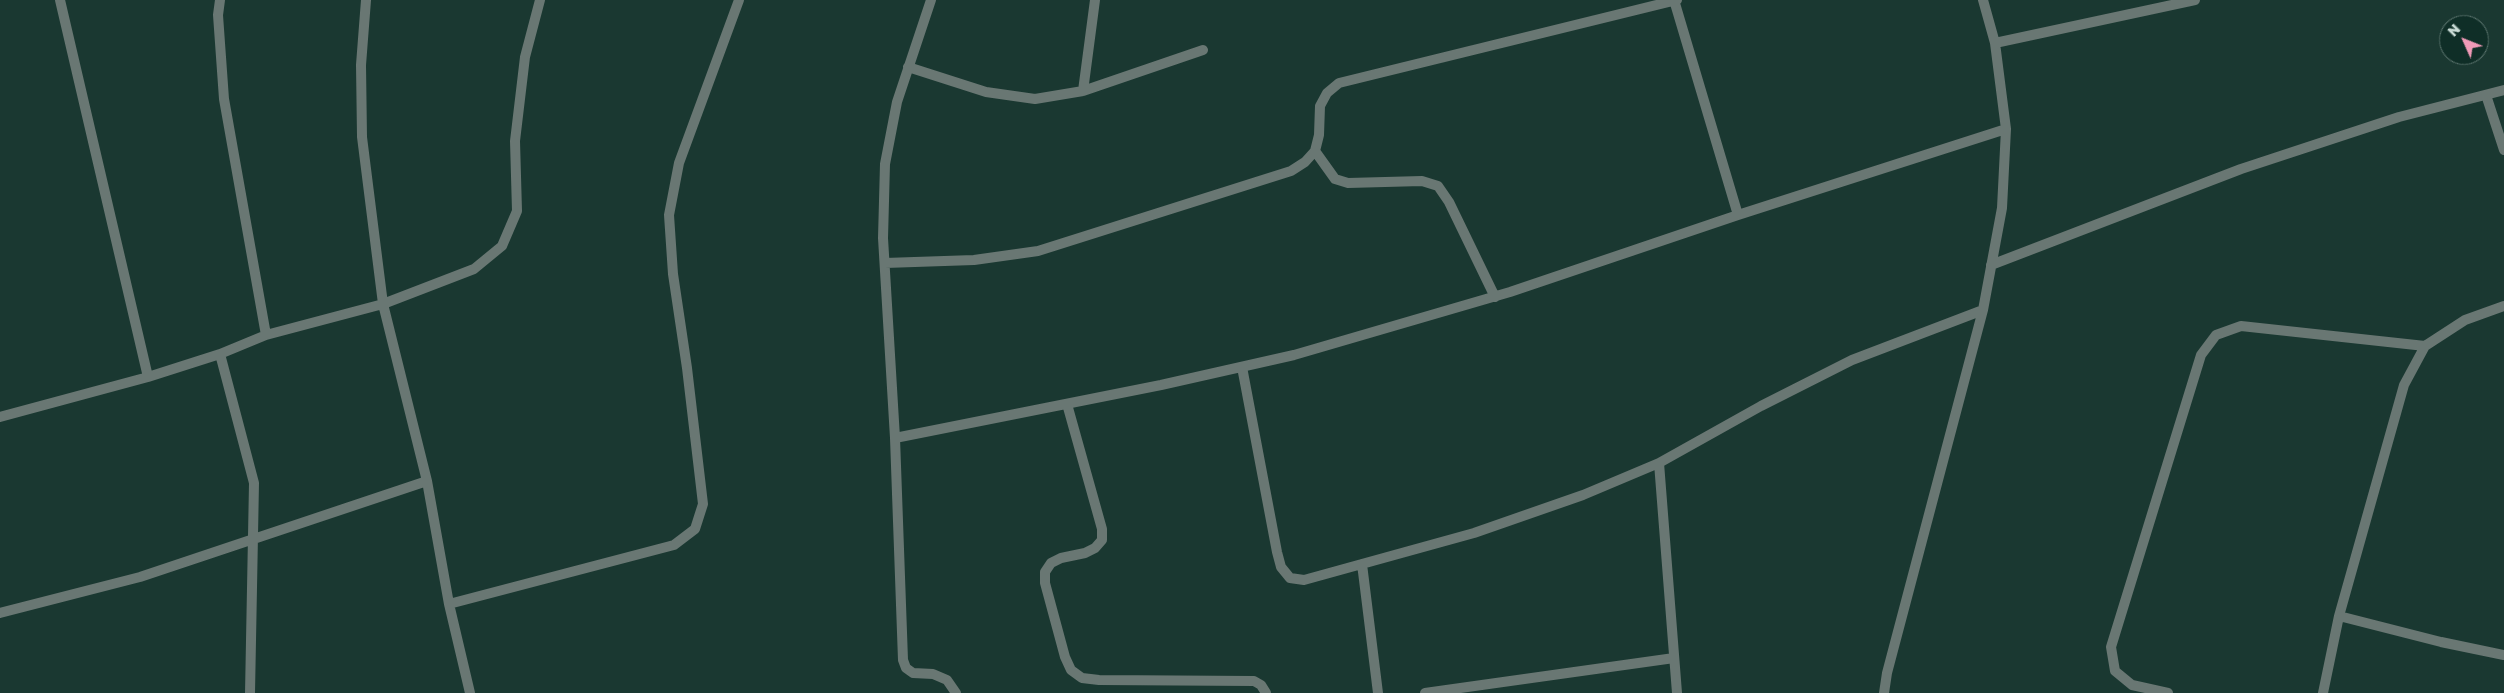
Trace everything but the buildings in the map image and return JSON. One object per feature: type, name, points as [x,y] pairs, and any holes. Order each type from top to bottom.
[{"type":"street","points":[[60,0],[148,377]]},
{"type":"street","points":[[220,0],[218,15],[224,99],[266,335]]},
{"type":"street","points":[[366,0],[361,65],[362,137],[383,304],[427,482],[449,604],[470,693]]},
{"type":"street","points":[[0,417],[148,377],[220,354],[266,335],[383,304],[474,269],[502,246],[518,211],[515,141],[525,57],[540,0]]},
{"type":"street","points":[[449,604],[674,545],[695,529],[703,504],[687,368],[672,274],[669,215],[679,163],[738,0]]},
{"type":"street","points":[[931,0],[896,102],[885,164],[883,238],[895,438],[903,660],[906,668],[913,673],[933,674],[947,680],[956,693]]},
{"type":"street","points":[[1083,91],[1095,0]]},
{"type":"street","points":[[885,263],[974,260],[1038,251],[1291,171],[1305,162],[1315,151],[1319,135],[1320,106],[1326,93],[1339,83],[1675,0],[1738,215]]},
{"type":"street","points":[[1884,693],[1887,673],[1983,310],[2002,208],[2006,129],[1995,43],[1983,0]]},
{"type":"street","points":[[1995,43],[2196,0]]},
{"type":"street","points":[[908,67],[986,92],[1035,99],[1083,91],[1203,50]]},
{"type":"street","points":[[1990,265],[2241,170],[2399,116],[2504,90]]},
{"type":"street","points":[[2486,95],[2504,150]]},
{"type":"street","points":[[895,438],[1067,404],[1294,355],[1496,297],[1738,215],[2006,129]]},
{"type":"street","points":[[1315,151],[1328,172],[1335,179],[1342,181],[1422,181],[1438,186],[1449,202],[1496,297]]},
{"type":"street","points":[[2323,693],[2340,616],[2404,385],[2425,346],[2465,320],[2504,306]]},
{"type":"street","points":[[1242,367],[1276,552],[1281,567],[1290,578],[1304,580],[1474,532],[1583,495],[1659,463],[1760,406],[1852,360],[1983,310]]},
{"type":"street","points":[[2168,693],[2132,685],[2115,671],[2111,647],[2201,355],[2216,335],[2241,326],[2425,346]]},
{"type":"street","points":[[220,354],[254,483],[250,693]]},
{"type":"street","points":[[1067,404],[1102,529],[1102,540],[1096,548],[1085,553],[1061,558],[1051,563],[1045,572],[1045,583],[1065,657],[1071,670],[1082,678],[1099,680],[1254,681],[1261,685],[1266,693]]},
{"type":"street","points":[[1659,463],[1677,693]]},
{"type":"street","points":[[0,613],[140,577],[427,482]]},
{"type":"street","points":[[1362,564],[1378,693]]},
{"type":"street","points":[[2340,616],[2441,642],[2504,655]]},
{"type":"street","points":[[1425,693],[1674,658]]}]
